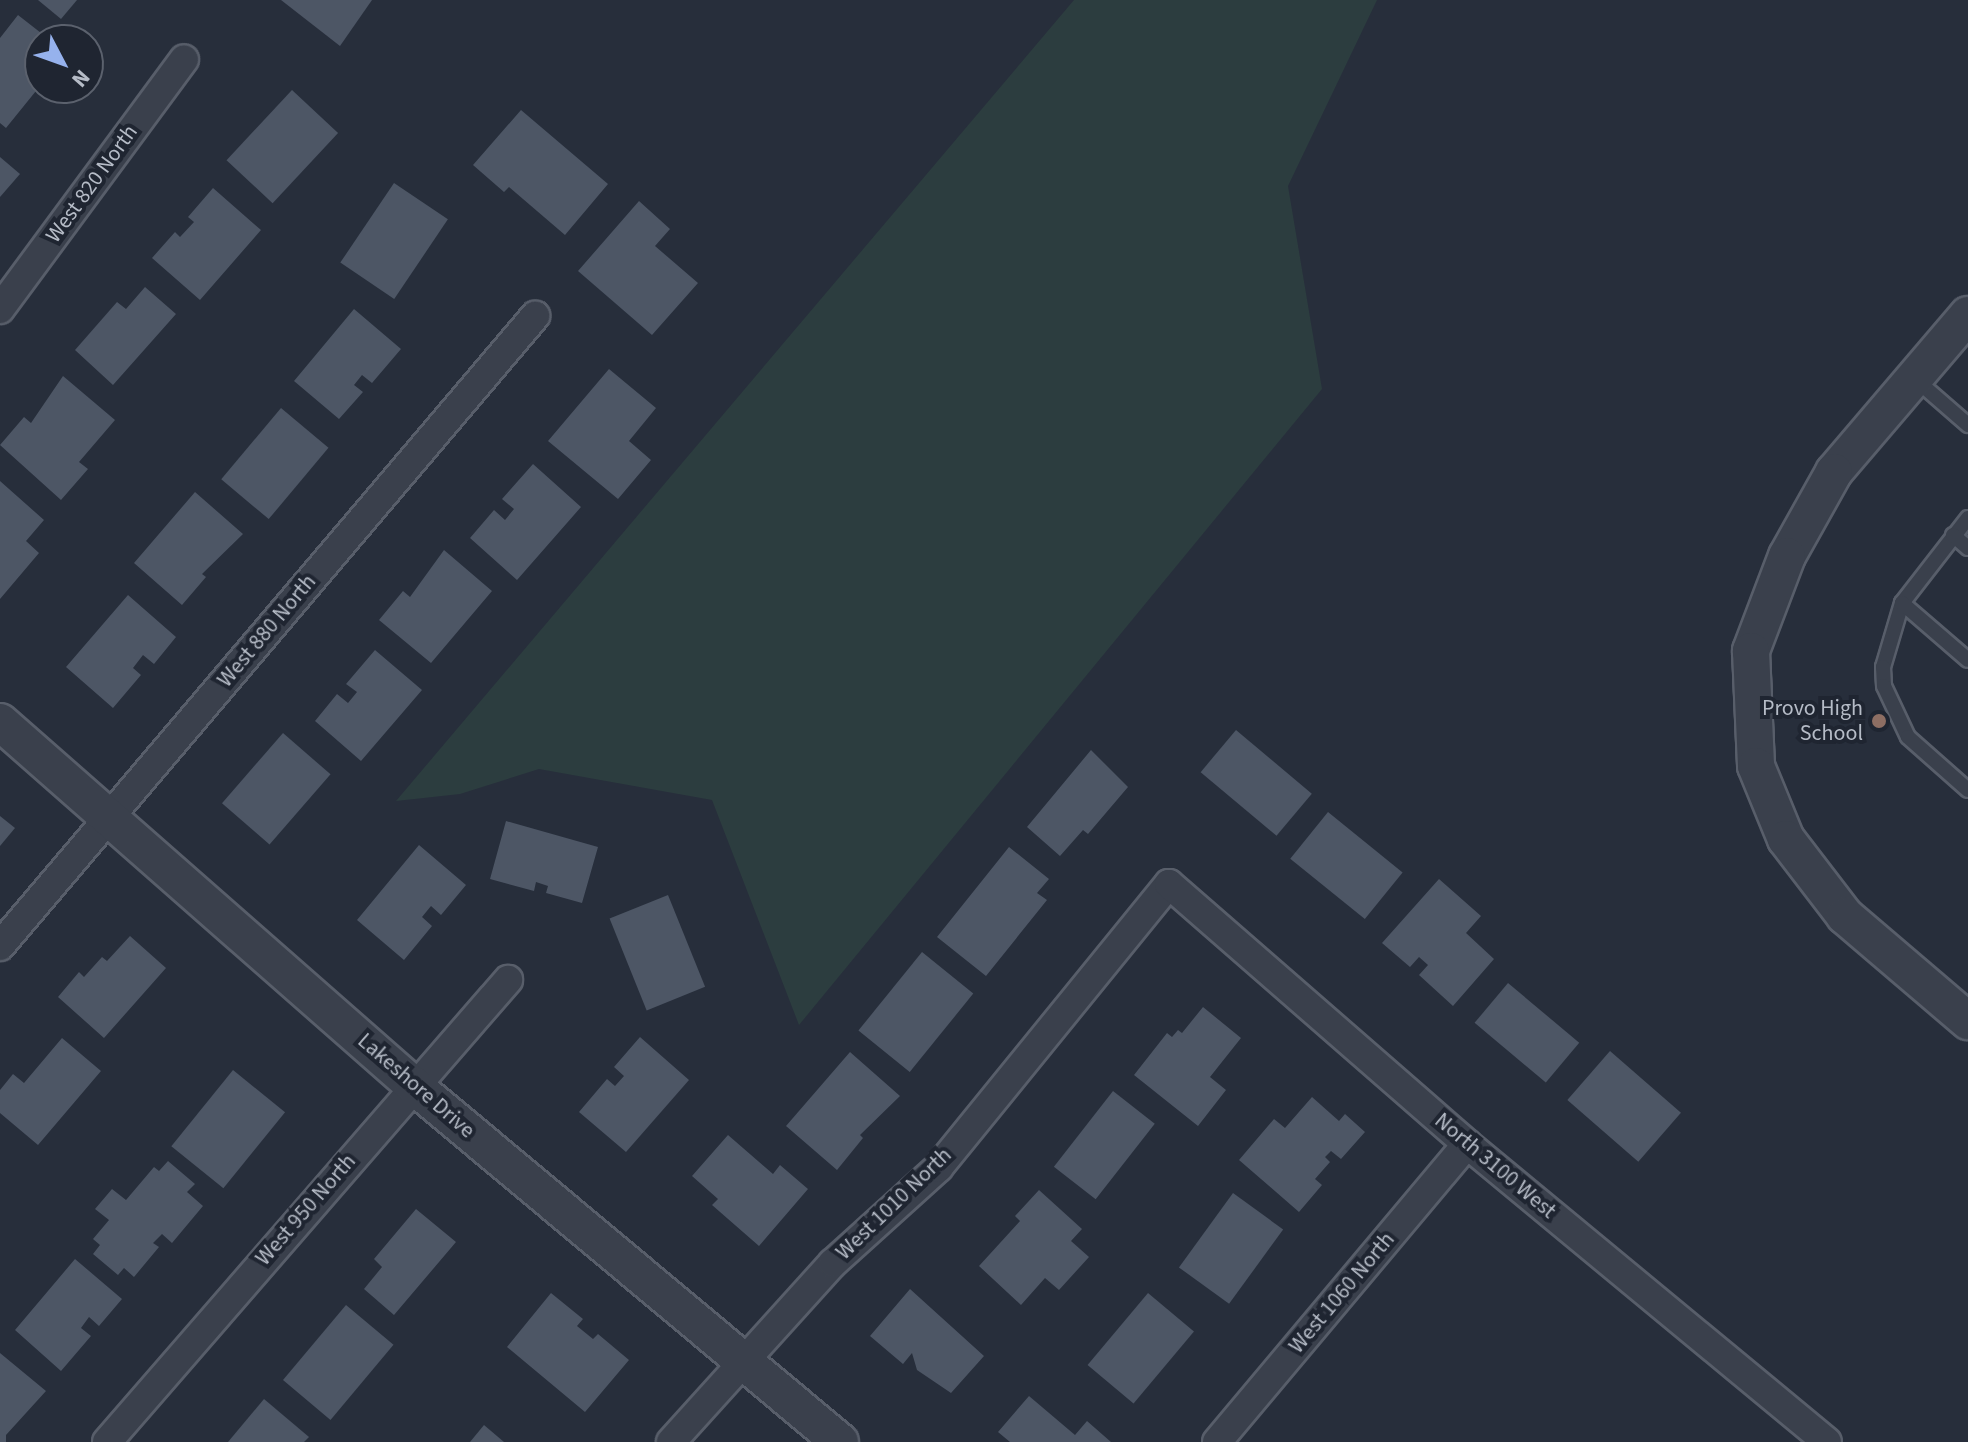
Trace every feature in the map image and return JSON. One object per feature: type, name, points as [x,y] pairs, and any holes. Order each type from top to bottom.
[{"type":"street","name":"West 820 North","points":[[0,309],[184,59]]},
{"type":"street","points":[[1968,315],[1834,472],[1787,556],[1751,651],[1756,766],[1786,839],[1845,916],[1968,1021]]},
{"type":"street","name":"West 880 North","points":[[0,946],[535,316]]},
{"type":"street","name":"Lakeshore Drive","points":[[0,722],[414,1086],[840,1442]]},
{"type":"street","name":"North 3100 West","points":[[1169,884],[1467,1144],[1827,1442]]},
{"type":"street","name":"West 1010 North","points":[[671,1442],[741,1360],[833,1263],[938,1168],[1169,884]]},
{"type":"street","name":"West 950 North","points":[[107,1442],[508,980]]},
{"type":"street","name":"West 1060 North","points":[[1217,1442],[1467,1144]]},
{"type":"lane","points":[[1914,378],[1968,425]]},
{"type":"lane","points":[[1968,518],[1902,603],[1885,647],[1884,686],[1908,737],[1968,790]]},
{"type":"lane","points":[[1953,535],[1968,548]]},
{"type":"lane","points":[[1902,603],[1968,660]]},
{"type":"shaded area","points":[[1074,0],[1377,0],[1288,186],[1322,389],[799,1025],[712,800],[539,769],[460,794],[396,801]]},
{"type":"building","points":[[38,0],[77,0],[61,19]]},
{"type":"building","points":[[281,0],[372,0],[340,46]]},
{"type":"building","points":[[18,15],[30,24],[24,24],[25,104],[6,128],[0,123],[0,38]]},
{"type":"building","points":[[292,90],[338,133],[273,203],[227,160]]},
{"type":"building","points":[[521,110],[608,184],[565,235],[509,187],[504,192],[473,165]]},
{"type":"building","points":[[0,157],[20,174],[0,197]]},
{"type":"building","points":[[394,183],[448,219],[394,299],[340,263]]},
{"type":"building","points":[[213,188],[261,230],[200,300],[152,258],[175,232],[180,237],[194,222],[188,217]]},
{"type":"building","points":[[639,201],[670,229],[655,246],[698,283],[652,335],[578,271]]},
{"type":"building","points":[[145,287],[176,314],[113,385],[75,350],[117,302],[126,309]]},
{"type":"building","points":[[354,309],[401,349],[372,383],[362,375],[354,385],[363,392],[339,419],[294,381]]},
{"type":"building","points":[[609,369],[656,408],[629,441],[651,460],[618,499],[548,441]]},
{"type":"building","points":[[63,376],[115,420],[79,462],[88,469],[61,500],[0,445],[24,417],[31,423]]},
{"type":"building","points":[[281,408],[328,448],[269,519],[221,479]]},
{"type":"building","points":[[533,464],[581,507],[517,580],[470,538],[494,510],[505,520],[514,509],[502,499]]},
{"type":"building","points":[[0,481],[44,520],[26,541],[39,553],[0,599]]},
{"type":"building","points":[[195,492],[243,534],[202,574],[206,577],[182,605],[134,563]]},
{"type":"building","points":[[444,550],[492,591],[431,663],[379,620],[403,591],[410,597]]},
{"type":"building","points":[[128,595],[176,637],[154,664],[143,655],[133,668],[141,675],[113,708],[66,667]]},
{"type":"building","points":[[375,650],[422,690],[361,761],[315,721],[337,694],[348,703],[357,692],[346,684]]},
{"type":"building","points":[[1236,730],[1312,794],[1276,836],[1201,772]]},
{"type":"building","points":[[283,733],[331,774],[270,845],[222,803]]},
{"type":"building","points":[[1091,750],[1128,787],[1088,834],[1083,830],[1060,856],[1027,827]]},
{"type":"building","points":[[1328,812],[1403,872],[1365,919],[1290,859]]},
{"type":"building","points":[[0,816],[15,828],[0,846]]},
{"type":"building","points":[[506,821],[598,847],[582,903],[546,893],[548,886],[536,882],[534,891],[490,879]]},
{"type":"building","points":[[419,845],[466,885],[441,915],[431,906],[422,917],[432,926],[404,960],[357,920]]},
{"type":"building","points":[[1009,847],[1049,879],[1037,893],[1047,900],[986,976],[937,937]]},
{"type":"building","points":[[1439,879],[1481,916],[1466,933],[1494,959],[1453,1006],[1419,975],[1428,965],[1419,957],[1410,967],[1382,943]]},
{"type":"building","points":[[668,895],[705,987],[647,1010],[610,919]]},
{"type":"building","points":[[130,936],[166,968],[104,1038],[58,997],[79,972],[84,977],[102,957],[107,961]]},
{"type":"building","points":[[922,952],[973,994],[910,1072],[858,1030]]},
{"type":"building","points":[[1508,983],[1579,1043],[1546,1083],[1475,1023]]},
{"type":"building","points":[[1203,1007],[1241,1038],[1210,1077],[1226,1090],[1198,1126],[1134,1075],[1167,1033],[1172,1037],[1178,1030],[1182,1033]]},
{"type":"building","points":[[640,1037],[689,1080],[626,1152],[579,1112],[607,1079],[615,1086],[624,1076],[614,1067]]},
{"type":"building","points":[[62,1038],[101,1071],[38,1145],[0,1113],[0,1090],[13,1074],[24,1083]]},
{"type":"building","points":[[1610,1051],[1681,1113],[1638,1162],[1567,1100]]},
{"type":"building","points":[[850,1052],[900,1096],[860,1135],[863,1138],[837,1170],[786,1126]]},
{"type":"building","points":[[233,1070],[285,1112],[223,1188],[171,1146]]},
{"type":"building","points":[[1113,1091],[1155,1124],[1096,1199],[1054,1167]]},
{"type":"building","points":[[1312,1097],[1339,1121],[1345,1114],[1365,1132],[1341,1159],[1331,1151],[1325,1157],[1330,1162],[1315,1179],[1322,1185],[1299,1212],[1239,1160],[1274,1119],[1285,1128]]},
{"type":"building","points":[[728,1135],[773,1174],[780,1165],[808,1189],[759,1246],[712,1205],[718,1199],[692,1176]]},
{"type":"building","points":[[168,1161],[195,1184],[187,1192],[203,1206],[172,1243],[162,1234],[153,1243],[159,1247],[134,1277],[124,1268],[118,1275],[93,1254],[100,1245],[93,1239],[109,1220],[95,1209],[112,1189],[126,1200],[154,1167],[159,1171]]},
{"type":"building","points":[[1039,1190],[1082,1229],[1071,1241],[1089,1257],[1059,1290],[1045,1278],[1021,1305],[979,1266],[1020,1221],[1015,1216]]},
{"type":"building","points":[[1233,1193],[1283,1229],[1229,1304],[1179,1267]]},
{"type":"building","points":[[416,1209],[456,1242],[394,1315],[364,1289],[382,1267],[374,1259]]},
{"type":"building","points":[[75,1259],[122,1299],[99,1326],[89,1317],[81,1328],[91,1336],[61,1371],[15,1330]]},
{"type":"building","points":[[910,1289],[984,1356],[951,1393],[917,1370],[912,1353],[903,1364],[870,1336]]},
{"type":"building","points":[[551,1293],[583,1319],[577,1326],[593,1339],[598,1334],[629,1360],[585,1412],[507,1347]]},
{"type":"building","points":[[1148,1293],[1194,1332],[1134,1404],[1088,1365]]},
{"type":"building","points":[[346,1305],[393,1345],[331,1420],[283,1380]]},
{"type":"building","points":[[0,1353],[46,1391],[6,1435],[6,1442],[0,1442]]},
{"type":"building","points":[[1029,1396],[1075,1435],[1087,1421],[1111,1442],[1010,1442],[998,1432]]},
{"type":"building","points":[[264,1399],[309,1437],[304,1442],[228,1442]]},
{"type":"building","points":[[484,1425],[504,1442],[470,1442]]},
{"type":"place","name":"Provo High School","points":[[1879,721]]}]
